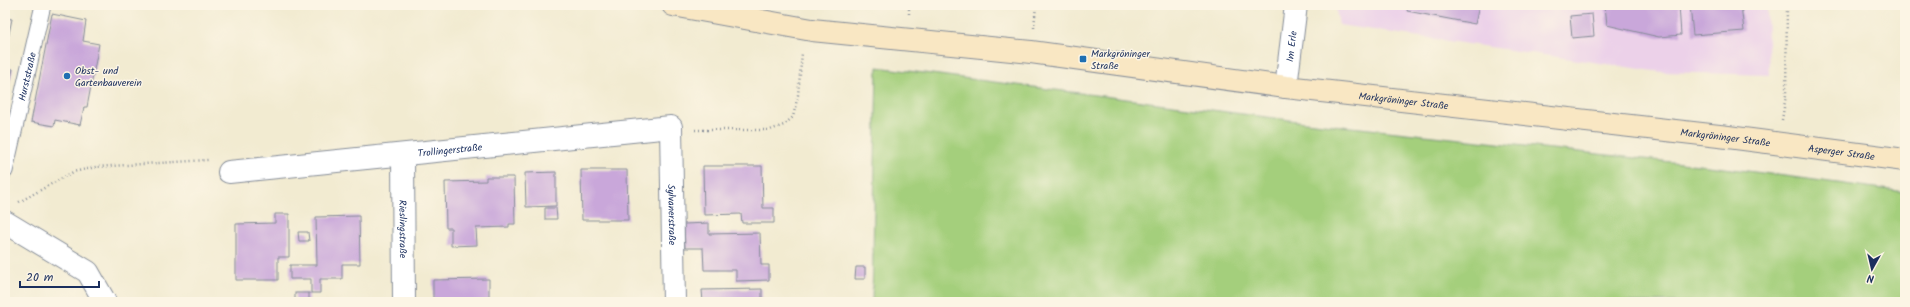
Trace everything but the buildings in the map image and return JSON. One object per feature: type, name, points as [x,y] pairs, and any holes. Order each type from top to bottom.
[{"type":"main road","name":"Markgröninger Straße","points":[[673,5],[804,28],[1031,52],[1286,87],[1778,144]]},
{"type":"main road","name":"Asperger Straße","points":[[1778,144],[1905,160]]},
{"type":"street","name":"Im Erle","points":[[1286,87],[1296,5]]},
{"type":"street","name":"Trollingerstraße","points":[[230,172],[671,127]]},
{"type":"street","name":"Sylvanerstraße","points":[[671,127],[674,302]]},
{"type":"street","name":"Rieslingstraße","points":[[403,155],[404,302]]},
{"type":"street","points":[[5,222],[88,272],[105,302]]},
{"type":"lane","name":"Hurststraße","points":[[5,171],[43,5]]},
{"type":"path","points":[[1778,144],[1786,96],[1787,5]]},
{"type":"path","points":[[671,127],[703,131],[770,130],[784,125],[793,117],[798,96],[804,28]]},
{"type":"path","points":[[19,202],[73,172],[96,167],[217,160],[230,172]]},
{"type":"shaded area","points":[[1335,5],[1767,5],[1769,75],[1661,72],[1339,25]]},
{"type":"green space","points":[[877,67],[1305,122],[1717,167],[1905,192],[1905,302],[872,302]]},
{"type":"place","name":"Markgröninger Straße","points":[[1083,59]]},
{"type":"place","name":"Obst- und Gartenbauverein","points":[[67,76]]}]
